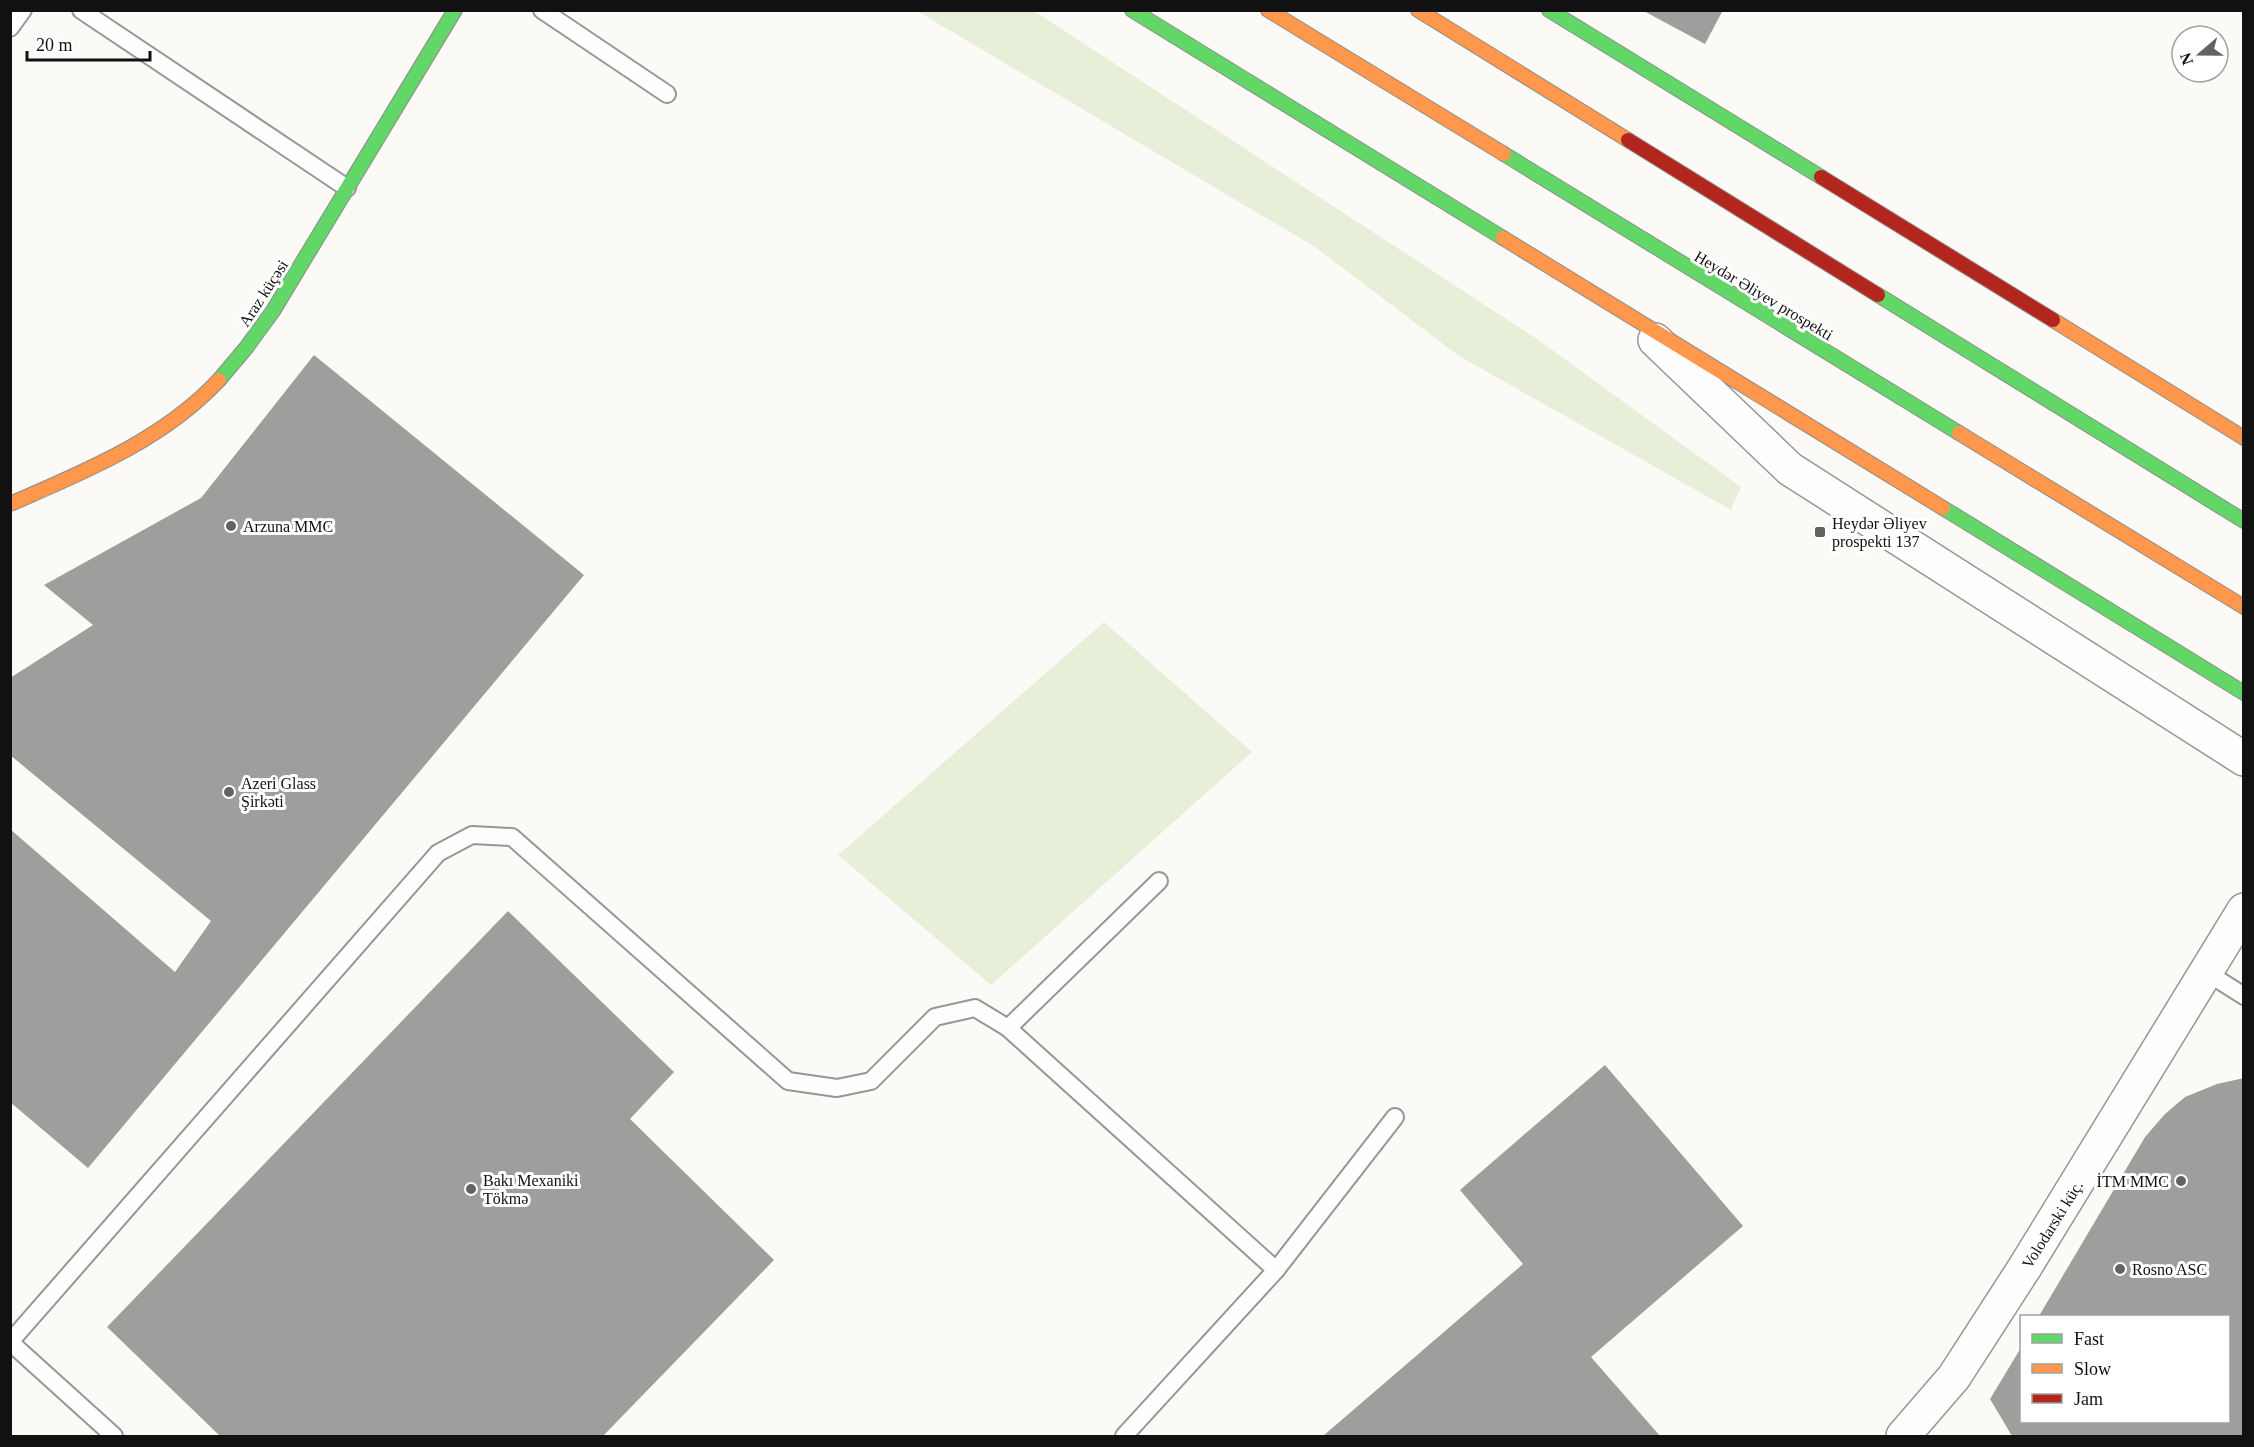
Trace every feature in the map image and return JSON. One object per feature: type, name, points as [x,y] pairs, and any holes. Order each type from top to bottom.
[{"type":"main road","name":"Araz küçəsi","points":[[10,504],[123,452],[188,409],[217,383],[247,348],[455,10]]},
{"type":"main road","points":[[1132,10],[2244,693]]},
{"type":"main road","name":"Heydər Əliyev prospekti","points":[[1268,10],[2244,607]]},
{"type":"main road","points":[[1418,10],[2244,521]]},
{"type":"main road","points":[[1549,10],[2244,438]]},
{"type":"street","points":[[1632,318],[1790,469],[2244,759]]},
{"type":"street","name":"Volodarski küç.","points":[[1914,1433],[1954,1377],[2019,1277],[2244,910]]},
{"type":"lane","points":[[10,28],[23,10]]},
{"type":"lane","points":[[81,10],[347,188]]},
{"type":"lane","points":[[542,10],[667,94]]},
{"type":"lane","points":[[114,1437],[10,1342],[438,853],[472,835],[512,837],[788,1081],[837,1088],[871,1081],[935,1017],[975,1008],[1008,1028],[1276,1270]]},
{"type":"lane","points":[[1008,1028],[1159,881]]},
{"type":"lane","points":[[2206,972],[2244,996]]},
{"type":"lane","points":[[1125,1437],[1276,1270],[1395,1117]]},
{"type":"green space","points":[[917,11],[1034,11],[1537,339],[1741,487],[1731,510],[1459,356],[1315,247]]},
{"type":"green space","points":[[1104,622],[1252,752],[991,985],[838,855]]},
{"type":"building","points":[[1642,10],[1723,10],[1705,44]]},
{"type":"building","name":"Azeri Glass Şirkəti","points":[[314,355],[584,575],[88,1168],[10,1102],[10,829],[175,972],[211,921],[10,755],[10,678],[93,625],[44,585],[201,498]]},
{"type":"building","name":"Bakı Mexaniki Tökmə","points":[[508,911],[674,1072],[630,1119],[774,1260],[603,1436],[220,1436],[107,1327]]},
{"type":"building","points":[[1605,1065],[1743,1226],[1591,1357],[1660,1436],[1323,1436],[1523,1264],[1460,1190]]},
{"type":"building","points":[[2244,1078],[2244,1436],[2012,1436],[1990,1399],[2020,1349],[2020,1423],[2230,1423],[2230,1315],[2040,1315],[2145,1137],[2165,1114],[2185,1097],[2217,1084]]},
{"type":"traffic: fast","points":[[219,380],[273,311],[455,10]]},
{"type":"traffic: fast","points":[[1132,10],[1503,238]]},
{"type":"traffic: fast","points":[[1549,10],[1821,177]]},
{"type":"traffic: fast","points":[[1504,154],[1959,433]]},
{"type":"traffic: fast","points":[[1878,295],[2244,521]]},
{"type":"traffic: fast","points":[[1943,508],[2244,693]]},
{"type":"traffic: slow","points":[[1268,10],[1504,154]]},
{"type":"traffic: slow","points":[[1418,10],[1628,140]]},
{"type":"traffic: slow","points":[[1503,238],[1943,508]]},
{"type":"traffic: slow","points":[[2053,320],[2244,438]]},
{"type":"traffic: slow","points":[[10,504],[94,467],[148,437],[197,401],[219,380]]},
{"type":"traffic: slow","points":[[1959,433],[2244,607]]},
{"type":"traffic: jam","points":[[1628,140],[1878,295]]},
{"type":"traffic: jam","points":[[1821,177],[2053,320]]},
{"type":"place","name":"Arzuna MMC","points":[[231,526]]},
{"type":"place","name":"Heydər Əliyev prospekti 137","points":[[1820,532]]},
{"type":"place","name":"Azeri Glass Şirkəti","points":[[229,792]]},
{"type":"place","name":"İTM MMC","points":[[2181,1181]]},
{"type":"place","name":"Bakı Mexaniki Tökmə","points":[[471,1189]]},
{"type":"place","name":"Rosno ASC","points":[[2120,1269]]}]
